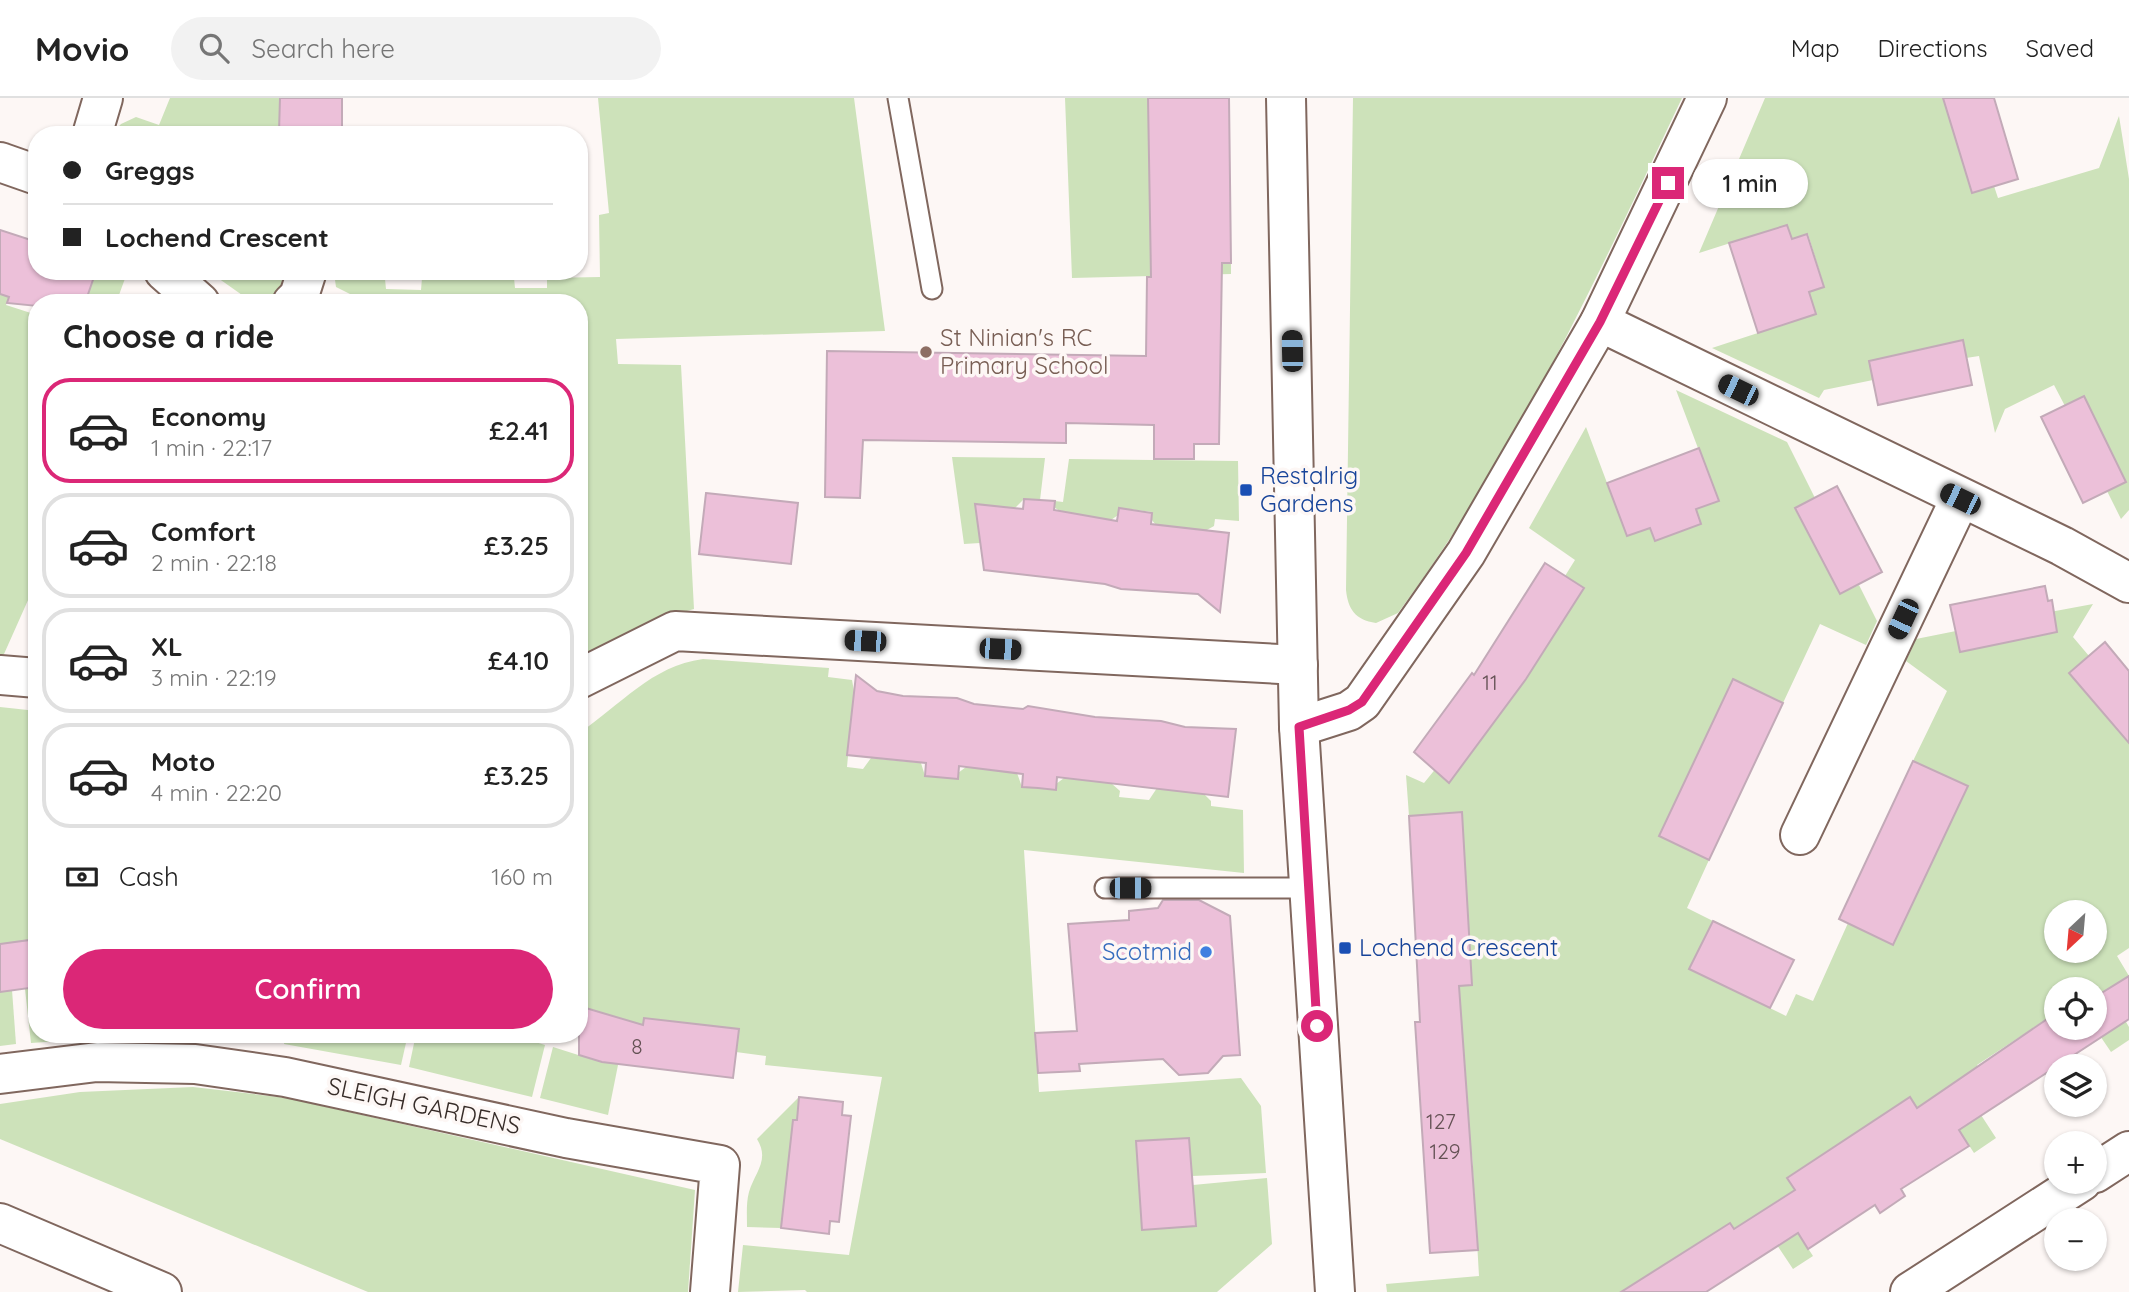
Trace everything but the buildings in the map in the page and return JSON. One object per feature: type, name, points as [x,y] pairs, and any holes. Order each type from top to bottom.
[{"type":"street","points":[[95,126],[103,98]]},
{"type":"street","points":[[1286,98],[1299,727],[1335,1292]]},
{"type":"street","points":[[1299,727],[1349,710],[1372,692],[1466,553],[1600,322],[1707,98]]},
{"type":"street","points":[[0,162],[28,172]]},
{"type":"street","points":[[173,280],[190,294]]},
{"type":"street","points":[[1600,322],[1960,499],[2062,546],[2129,583]]},
{"type":"street","points":[[1800,835],[1960,499]]},
{"type":"street","points":[[588,674],[675,631],[1298,665]]},
{"type":"street","points":[[0,675],[28,677]]},
{"type":"street","name":"SLEIGH GARDENS","points":[[0,1074],[109,1062],[157,1062],[230,1069],[421,1104],[566,1138],[720,1165],[710,1292]]},
{"type":"street","points":[[2107,1165],[2129,1151]]},
{"type":"street","points":[[1910,1292],[2062,1194]]},
{"type":"street","points":[[0,1223],[162,1292]]},
{"type":"lane","points":[[898,98],[932,289]]},
{"type":"lane","points":[[1105,888],[1308,888],[1309,892]]},
{"type":"green space","points":[[170,98],[280,98],[280,126],[119,126],[136,117],[159,125]]},
{"type":"green space","points":[[598,98],[854,98],[885,331],[616,339],[618,364],[681,365],[694,609],[655,620],[588,654],[588,294],[350,294],[336,287],[335,280],[385,280],[386,289],[421,290],[422,280],[514,280],[515,288],[547,288],[547,280],[588,280],[588,277],[600,277],[599,215],[609,213]]},
{"type":"green space","points":[[1065,98],[1148,98],[1151,263],[1231,263],[1231,274],[1072,278]]},
{"type":"green space","points":[[1353,98],[1682,98],[1619,231],[1518,427],[1441,553],[1398,613],[1376,623],[1354,613],[1346,590]]},
{"type":"green space","points":[[1765,98],[1956,98],[1944,102],[1972,192],[1994,186],[1998,198],[2099,168],[2119,116],[2129,179],[2129,510],[2121,519],[2107,491],[2126,481],[2084,397],[2065,406],[2054,385],[2005,409],[1995,433],[1979,356],[1966,358],[1962,340],[1869,361],[1873,380],[1824,390],[1819,398],[1712,348],[1816,314],[1809,292],[1824,286],[1808,234],[1792,239],[1787,225],[1699,253]]},
{"type":"green space","points":[[93,280],[124,280],[119,294],[88,294]]},
{"type":"green space","points":[[221,280],[282,280],[280,290],[275,294],[241,294]]},
{"type":"green space","points":[[0,294],[9,297],[6,305],[28,312],[28,600],[4,654],[0,654]]},
{"type":"green space","points":[[1676,390],[1787,442],[1815,498],[1795,509],[1840,594],[1859,585],[1877,621],[1866,645],[1820,624],[1783,703],[1733,680],[1659,836],[1709,860],[1687,908],[1713,921],[1690,969],[1786,1016],[1796,994],[1813,1001],[1848,923],[1893,944],[1968,787],[1913,761],[1947,691],[1906,661],[1916,639],[1956,631],[1961,652],[2054,633],[2050,612],[2093,604],[2073,637],[2089,656],[2069,673],[2129,743],[2129,948],[2117,956],[2129,976],[2107,990],[2107,977],[2044,977],[2044,1021],[1977,1065],[1988,1082],[1968,1095],[1996,1138],[1974,1153],[1937,1096],[1917,1108],[1910,1097],[1870,1123],[1877,1135],[1831,1150],[1787,1178],[1795,1190],[1777,1201],[1813,1256],[1793,1269],[1765,1227],[1742,1241],[1730,1223],[1649,1274],[1660,1292],[1387,1292],[1386,1284],[1479,1276],[1472,1154],[1451,1155],[1419,988],[1472,985],[1461,812],[1409,816],[1406,775],[1424,783],[1583,588],[1565,576],[1575,560],[1529,528],[1586,427],[1627,536],[1650,528],[1655,541],[1701,524],[1696,509],[1718,501]]},
{"type":"green space","points":[[952,457],[1045,458],[1040,500],[1024,499],[980,543],[964,544]]},
{"type":"green space","points":[[1069,459],[1238,461],[1239,521],[1215,519],[1214,526],[1205,531],[1156,525],[1151,519],[1152,512],[1120,508],[1118,515],[1111,520],[1061,512],[1054,507],[1055,501],[1063,502]]},
{"type":"green space","points":[[703,659],[829,668],[828,677],[852,680],[854,691],[847,767],[863,769],[871,758],[921,763],[925,776],[957,779],[958,773],[966,767],[1017,773],[1022,787],[1055,790],[1056,784],[1064,778],[1111,783],[1120,791],[1119,797],[1149,800],[1157,788],[1204,794],[1211,801],[1211,806],[1243,810],[1244,873],[1024,850],[1039,1092],[1241,1078],[1261,1106],[1266,1173],[1192,1176],[1189,1138],[1136,1141],[1142,1229],[1196,1226],[1193,1185],[1267,1178],[1272,1244],[1217,1292],[738,1292],[743,1245],[849,1255],[882,1077],[765,1065],[766,1056],[736,1052],[739,1029],[645,1018],[641,1042],[623,1040],[608,1115],[540,1098],[553,1047],[594,1060],[588,1038],[588,726],[652,678],[684,663]]},
{"type":"green space","points":[[0,707],[28,710],[28,940],[0,944]]},
{"type":"green space","points":[[25,989],[28,989],[28,1016]]},
{"type":"green space","points":[[12,990],[16,1044],[0,1046],[0,992]]},
{"type":"green space","points":[[2107,990],[2129,1027],[2129,1040],[2111,1052],[2103,1040],[2107,1040]]},
{"type":"green space","points":[[284,1043],[406,1043],[401,1065]]},
{"type":"green space","points":[[414,1043],[545,1045],[532,1097],[409,1067]]},
{"type":"green space","points":[[193,1087],[287,1098],[695,1190],[688,1292],[368,1292],[0,1139],[0,1104],[80,1092]]},
{"type":"green space","points":[[799,1097],[797,1120],[793,1120],[781,1228],[747,1227],[748,1196],[762,1160],[761,1146],[757,1139]]},
{"type":"place","name":"St Ninian's RC Primary School","points":[[926,352]]},
{"type":"place","name":"Restalrig Gardens","points":[[1246,490]]},
{"type":"place","name":"Lochend Crescent","points":[[1345,948]]},
{"type":"place","name":"Scotmid","points":[[1206,952]]},
{"type":"route","points":[[1317,1026],[1299,727],[1349,710],[1372,692],[1466,553],[1600,322],[1668,183]]}]
